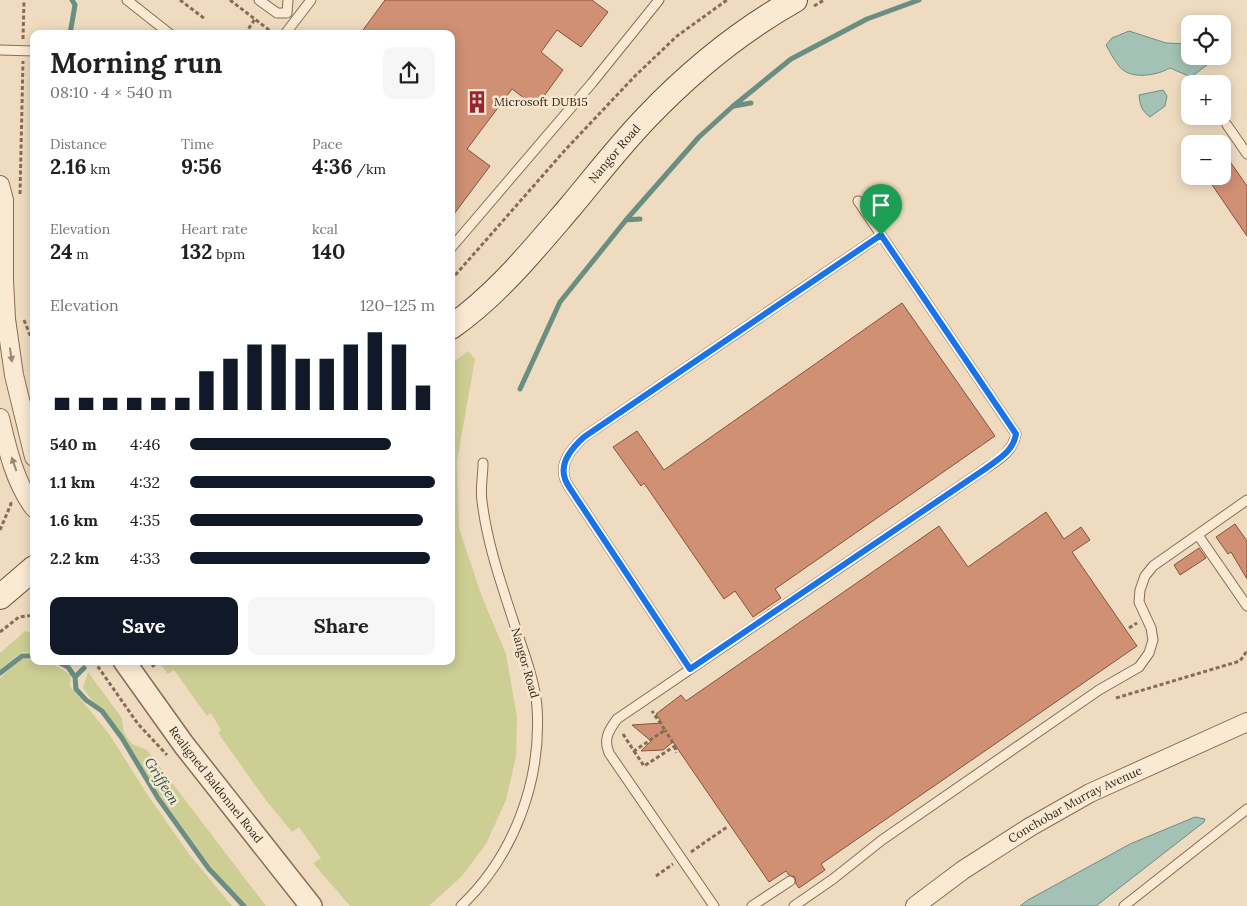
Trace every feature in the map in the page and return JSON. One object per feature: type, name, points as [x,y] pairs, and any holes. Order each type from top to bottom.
[{"type":"main road","name":"Nangor Road","points":[[455,324],[495,290],[519,266],[646,118],[677,87],[742,33],[796,0]]},
{"type":"main road","points":[[9,611],[30,575]]},
{"type":"street","points":[[0,185],[4,200],[6,319],[16,383],[30,441]]},
{"type":"street","points":[[0,418],[25,497],[30,503]]},
{"type":"street","name":"Realigned Baldonnel Road","points":[[127,665],[184,745],[311,906]]},
{"type":"street","name":"Conchobar Murray Avenue","points":[[921,904],[963,870],[1030,827],[1090,793],[1247,722]]},
{"type":"lane","points":[[127,0],[165,30]]},
{"type":"lane","points":[[259,0],[277,13],[287,13],[295,21]]},
{"type":"lane","points":[[287,13],[288,0]]},
{"type":"lane","points":[[289,30],[312,0]]},
{"type":"lane","points":[[455,243],[592,83],[659,0]]},
{"type":"lane","points":[[0,50],[30,52]]},
{"type":"lane","points":[[1227,125],[1247,154]]},
{"type":"lane","points":[[714,906],[609,753],[606,741],[607,734],[617,719],[985,469],[1007,453],[1015,442],[1016,434],[858,201]]},
{"type":"lane","points":[[690,669],[564,478],[567,458],[573,446],[584,437],[881,235]]},
{"type":"lane","name":"Nangor Road","points":[[461,906],[478,890],[502,855],[520,820],[529,788],[536,751],[537,706],[527,663],[488,536],[482,499],[483,464]]},
{"type":"lane","points":[[794,906],[833,879],[882,840],[1099,690],[1139,667],[1149,653],[1153,640],[1151,628],[1139,602],[1140,590],[1145,576],[1153,566],[1247,500]]},
{"type":"lane","points":[[1198,535],[1247,606]]},
{"type":"lane","points":[[1124,906],[1247,809]]},
{"type":"lane","points":[[752,906],[790,881]]},
{"type":"path","points":[[20,200],[24,0]]},
{"type":"path","points":[[180,0],[205,19]]},
{"type":"path","points":[[230,0],[269,30]]},
{"type":"path","points":[[455,275],[566,149],[635,76],[677,36],[727,0]]},
{"type":"path","points":[[248,30],[255,19]]},
{"type":"path","points":[[23,316],[30,332]]},
{"type":"path","points":[[0,530],[11,504],[8,496]]},
{"type":"path","points":[[0,632],[9,611],[19,617],[30,616]]},
{"type":"path","points":[[1116,698],[1240,661],[1247,651]]},
{"type":"path","points":[[652,711],[677,749],[676,753]]},
{"type":"path","points":[[634,751],[664,730]]},
{"type":"path","points":[[623,734],[644,766],[675,746]]},
{"type":"green space","points":[[468,351],[475,359],[457,461],[459,528],[482,597],[506,654],[517,717],[516,756],[506,800],[486,844],[462,876],[429,906],[350,906],[313,863],[321,858],[299,827],[292,832],[268,803],[218,733],[221,730],[211,713],[207,716],[174,670],[168,674],[161,665],[455,665],[455,361]]},
{"type":"green space","points":[[25,631],[30,632],[30,653],[22,652],[0,669],[0,653]]},
{"type":"green space","points":[[21,659],[30,660],[30,665],[55,665],[71,675],[70,686],[109,734],[149,797],[189,854],[232,906],[0,906],[0,678]]},
{"type":"green space","points":[[88,672],[122,718],[124,733],[132,744],[147,750],[266,906],[239,906],[83,688]]},
{"type":"shaded area","points":[[1129,31],[1166,43],[1181,44],[1181,65],[1207,65],[1194,75],[1186,75],[1170,68],[1150,75],[1136,75],[1123,70],[1114,59],[1106,45],[1112,38]]},
{"type":"shaded area","points":[[1163,90],[1167,96],[1165,106],[1150,117],[1142,108],[1139,95]]},
{"type":"shaded area","points":[[1195,817],[1205,819],[1204,822],[1096,906],[1020,906],[1130,844]]},
{"type":"building","name":"Microsoft DUB15","points":[[385,0],[592,0],[608,12],[581,47],[557,30],[541,52],[563,70],[536,107],[512,89],[467,149],[490,166],[455,213],[455,30],[363,30]]},
{"type":"building","points":[[1231,163],[1247,186],[1247,236],[1212,185],[1231,185]]},
{"type":"building","points":[[902,303],[995,436],[775,589],[781,598],[753,617],[735,591],[724,599],[644,483],[641,486],[613,447],[637,431],[664,470]]},
{"type":"building","points":[[1046,512],[1064,539],[1081,527],[1090,540],[1072,552],[1137,646],[821,864],[825,870],[799,888],[795,877],[789,875],[786,871],[769,882],[673,742],[663,750],[641,751],[651,741],[632,725],[662,723],[656,714],[681,695],[686,701],[939,526],[968,567]]},
{"type":"building","points":[[1235,524],[1247,541],[1247,579],[1231,552],[1228,554],[1216,537]]},
{"type":"building","points":[[1199,548],[1206,558],[1180,575],[1174,565]]},
{"type":"waterway","name":"Griffeen","points":[[71,30],[75,5],[72,0]]},
{"type":"waterway","points":[[520,389],[560,302],[626,220],[699,137],[732,107],[791,59],[867,19],[919,0]]},
{"type":"waterway","points":[[734,106],[751,103]]},
{"type":"waterway","points":[[626,220],[640,219]]},
{"type":"waterway","points":[[0,673],[22,656],[30,656]]},
{"type":"waterway","points":[[64,665],[68,667],[75,677]]},
{"type":"waterway","name":"Griffeen","points":[[84,668],[75,677],[76,689],[86,700],[102,711],[122,738],[158,798],[209,869],[244,906]]},
{"type":"place","name":"Microsoft DUB15","points":[[477,102]]},
{"type":"route","points":[[881,235],[1016,434],[1015,442],[1007,453],[985,469],[690,669],[564,478],[567,458],[573,446],[584,437],[881,235]]}]
